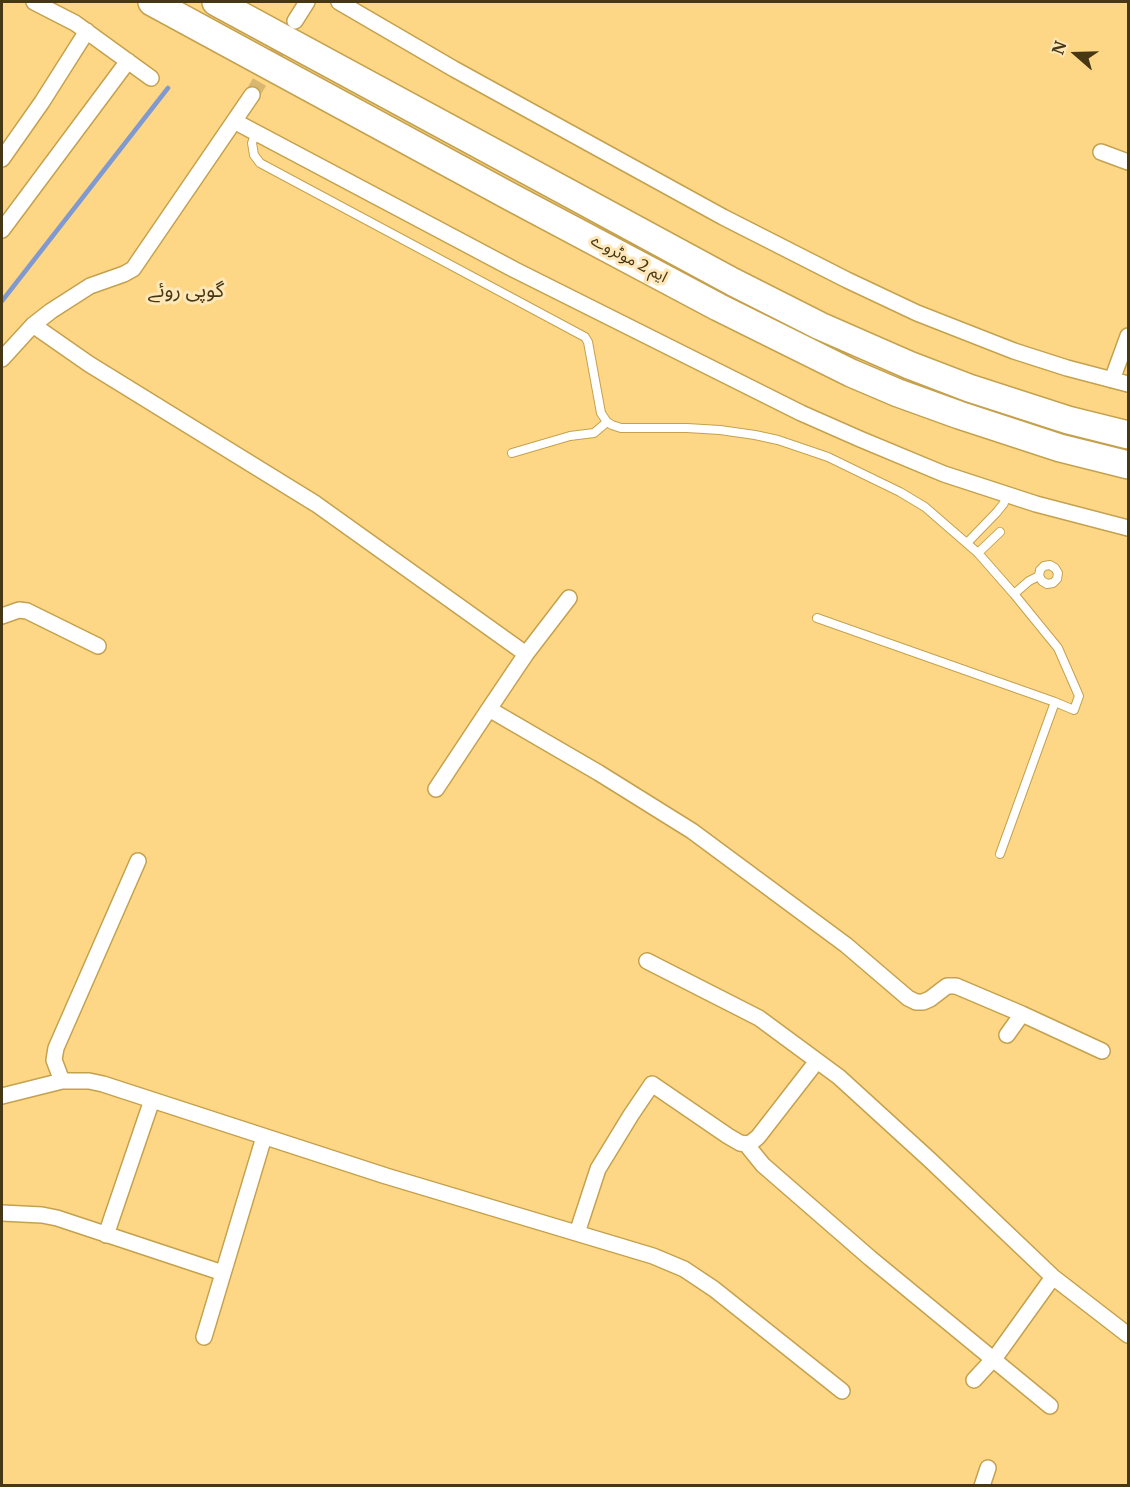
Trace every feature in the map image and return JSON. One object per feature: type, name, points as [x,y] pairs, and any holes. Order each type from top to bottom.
[{"type":"highway","name":"ایم 2 موٹروے","points":[[152,2],[543,214],[834,365],[958,416],[1060,448],[1128,465]]},
{"type":"highway","name":"ایم 2 موٹروے","points":[[216,2],[733,282],[831,331],[969,388],[1068,420],[1128,435]]},
{"type":"street","points":[[34,2],[75,23],[151,78]]},
{"type":"street","points":[[295,21],[307,2]]},
{"type":"street","points":[[339,2],[533,113],[723,217],[846,280],[917,313],[1014,351],[1128,384]]},
{"type":"street","points":[[2,159],[87,32]]},
{"type":"street","points":[[2,230],[128,62]]},
{"type":"street","points":[[2,359],[33,325],[51,310],[84,289],[133,269],[252,95]]},
{"type":"street","points":[[234,121],[515,270],[860,439],[944,474],[1036,504],[1128,528]]},
{"type":"street","points":[[1101,152],[1128,162]]},
{"type":"street","points":[[33,325],[89,364],[316,504],[526,654]]},
{"type":"street","points":[[1112,380],[1128,336]]},
{"type":"street","points":[[436,789],[526,654],[569,598]]},
{"type":"street","points":[[2,615],[19,610],[27,611],[98,646]]},
{"type":"street","points":[[489,709],[599,773],[692,831],[846,945],[908,998],[916,1002],[923,1002],[947,986],[956,986],[1102,1051]]},
{"type":"street","points":[[62,1081],[54,1060],[56,1048],[138,861]]},
{"type":"street","points":[[647,961],[759,1018],[840,1077],[1053,1277],[1128,1335]]},
{"type":"street","points":[[1007,1035],[1022,1014]]},
{"type":"street","points":[[576,1233],[598,1169],[652,1084],[728,1136],[746,1144],[758,1137],[817,1061]]},
{"type":"street","points":[[2,1096],[62,1081],[89,1081],[103,1084],[386,1176],[653,1256],[684,1269],[714,1288],[842,1391]]},
{"type":"street","points":[[106,1234],[152,1100]]},
{"type":"street","points":[[204,1337],[264,1137]]},
{"type":"street","points":[[746,1144],[763,1165],[870,1258],[1050,1406]]},
{"type":"street","points":[[2,1213],[57,1218],[223,1273]]},
{"type":"street","points":[[974,1380],[993,1360],[1053,1277]]},
{"type":"street","points":[[981,1485],[988,1468]]},
{"type":"lane","points":[[256,132],[252,143],[254,155],[260,163],[585,337],[588,342],[601,413],[612,426],[720,430],[755,435],[804,449],[854,469],[925,507],[967,543],[1014,594],[1058,648],[1079,696],[1074,710],[817,618]]},
{"type":"lane","points":[[512,453],[570,436],[594,433],[607,422]]},
{"type":"lane","points":[[967,543],[997,512],[1006,494]]},
{"type":"lane","points":[[978,554],[1000,532]]},
{"type":"lane","points":[[1014,594],[1039,576]]},
{"type":"lane","points":[[1000,855],[1055,702]]},
{"type":"waterway","points":[[2,301],[168,88]]},
{"type":"tunnel","points":[[252,95],[287,34]]},
{"type":"district","name":"گوپی روئے","points":[[186,291]]}]
